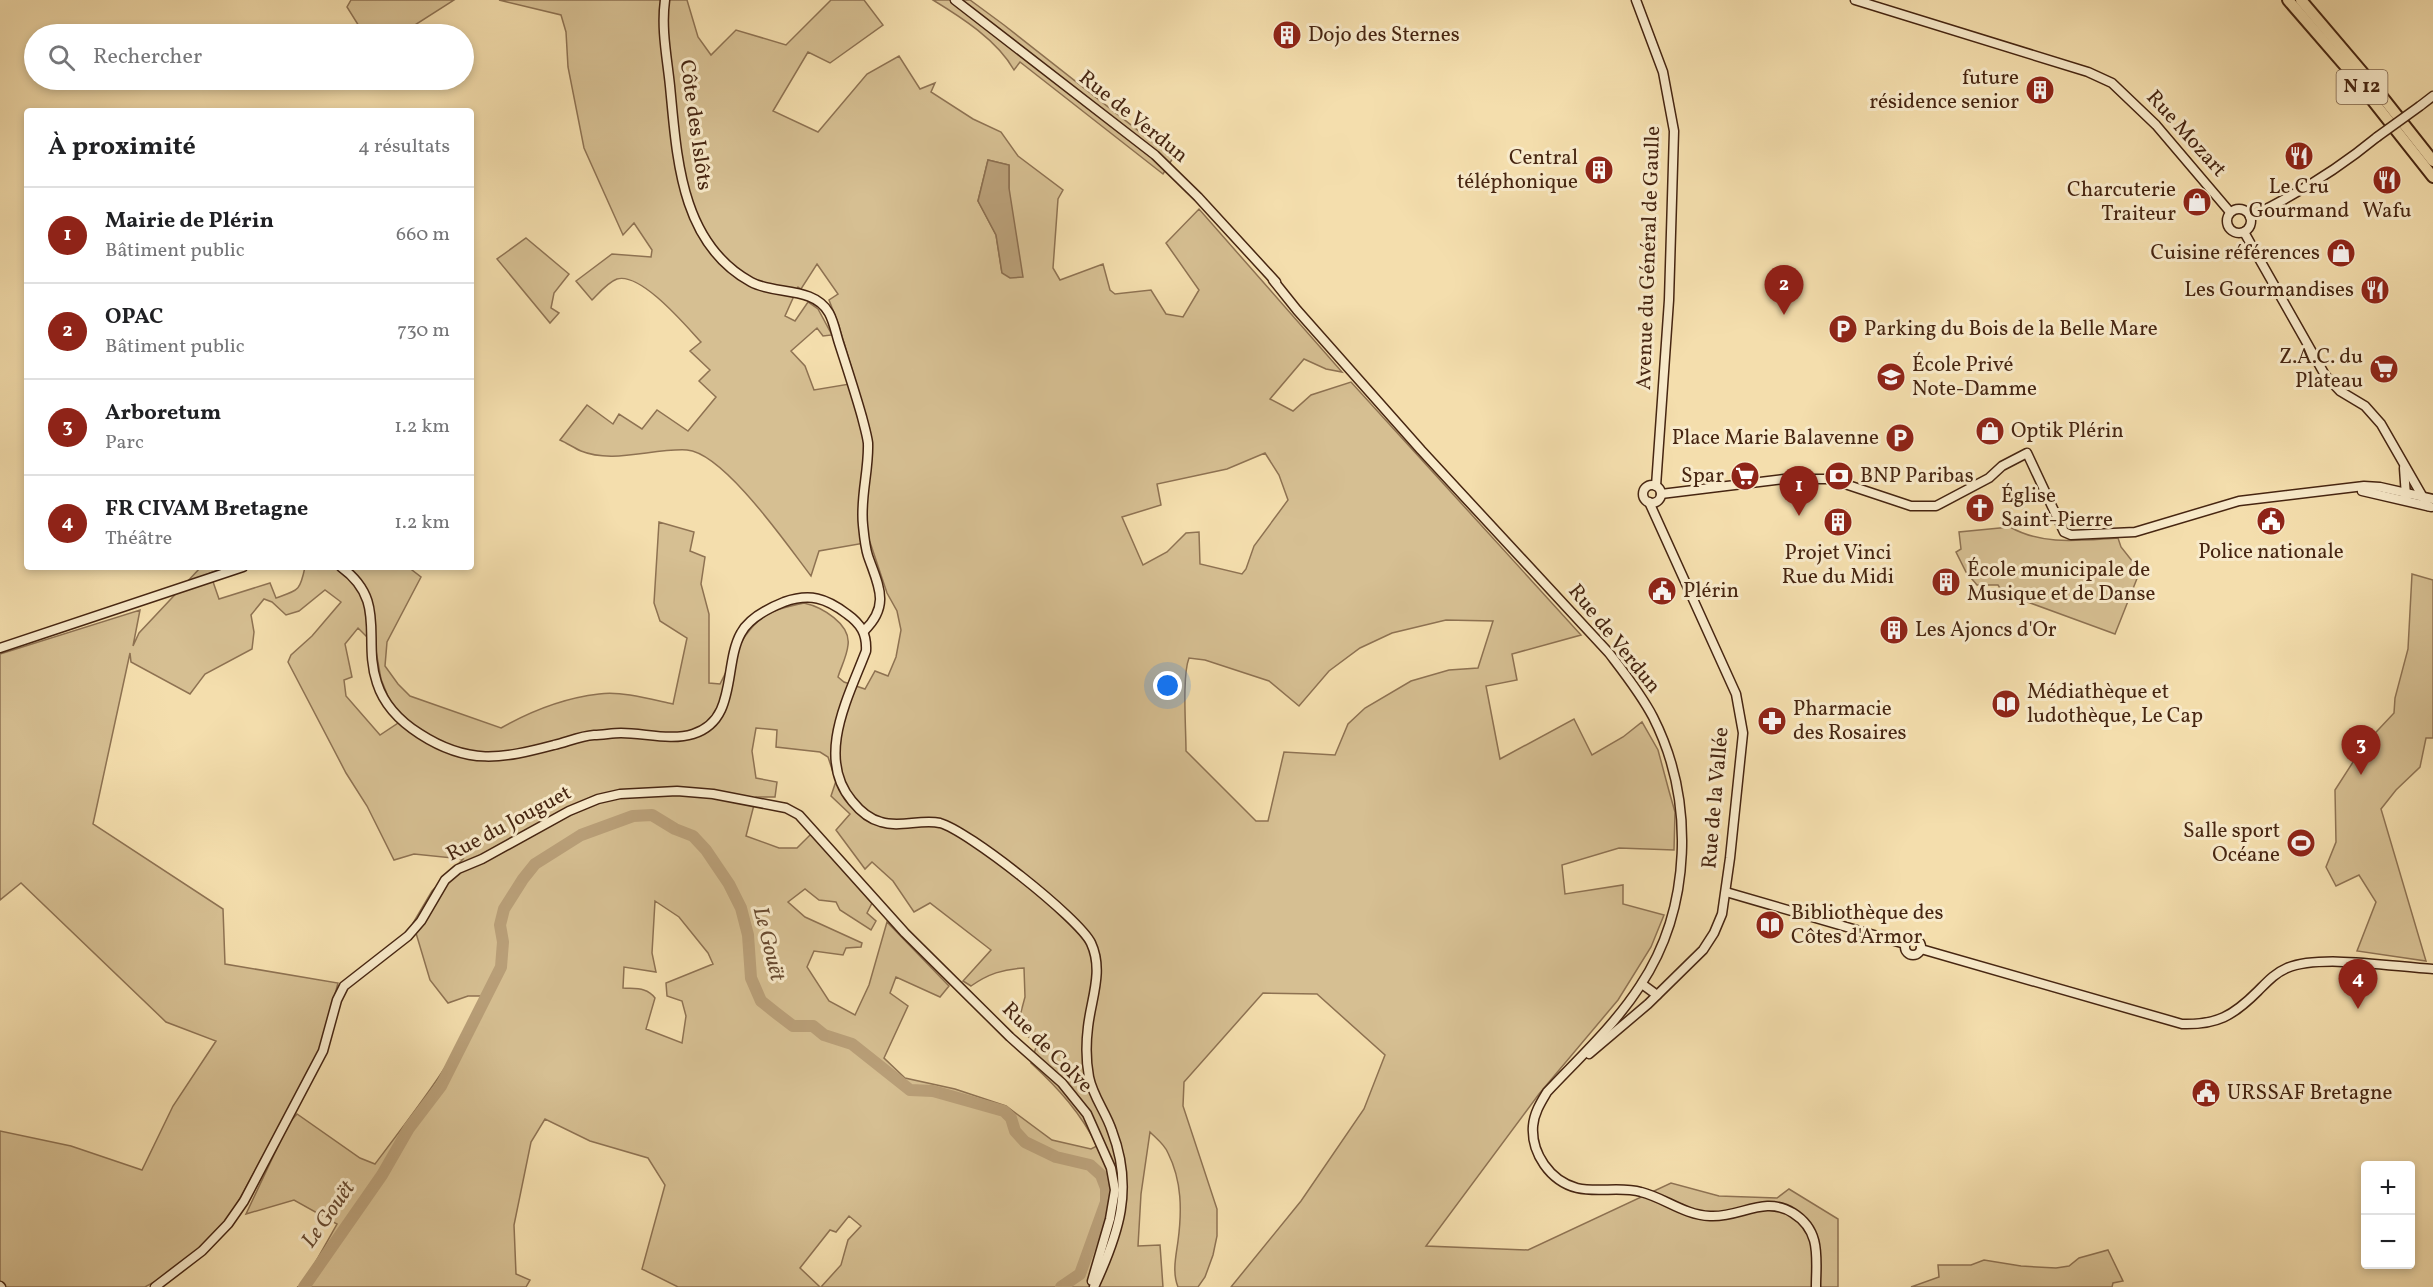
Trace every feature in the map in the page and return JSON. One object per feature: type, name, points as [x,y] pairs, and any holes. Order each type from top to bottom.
[{"type":"highway","name":"N 12","points":[[2288,0],[2346,67],[2433,177]]},
{"type":"highway","name":"N 12","points":[[2301,0],[2369,80],[2433,161]]},
{"type":"street","name":"Côte des Islôts","points":[[664,0],[663,30],[675,146],[680,176],[695,220],[718,256],[739,274],[753,283],[798,293],[819,302],[829,312],[850,375],[868,441],[862,499],[863,523],[867,554],[881,594],[873,622],[864,631]]},
{"type":"street","name":"Rue de Verdun","points":[[955,0],[1155,155],[1191,189],[1297,310],[1397,416],[1481,513],[1609,653],[1632,682],[1653,716],[1666,750],[1680,802],[1682,839],[1680,872],[1670,922],[1642,984],[1616,1018],[1574,1065]]},
{"type":"street","name":"Avenue du Général de Gaulle","points":[[1636,0],[1663,72],[1674,131],[1658,490]]},
{"type":"street","name":"Rue Mozart","points":[[1855,0],[1939,24],[1978,39],[2088,72],[2112,83],[2176,146],[2230,212]]},
{"type":"street","points":[[2250,217],[2283,202],[2320,180],[2433,96]]},
{"type":"street","points":[[2242,209],[2250,217],[2250,224],[2244,232],[2236,232],[2229,228],[2227,218],[2230,212],[2242,209]]},
{"type":"street","points":[[2244,232],[2325,375],[2340,391],[2365,406],[2381,423],[2423,497],[2432,504]]},
{"type":"street","points":[[1658,490],[1652,502],[1645,498],[1645,489],[1650,486],[1658,490],[1784,479],[1830,479],[1911,506],[1936,506],[2027,453],[2064,532],[2071,536],[2134,532],[2238,501],[2344,489],[2380,487],[2432,504]]},
{"type":"street","points":[[2402,462],[2406,475],[2406,496]]},
{"type":"street","points":[[2344,489],[2423,497]]},
{"type":"street","name":"Rue de la Vallée","points":[[1574,1065],[1605,1042],[1658,995],[1703,950],[1722,914],[1726,892],[1743,733],[1740,712],[1725,665],[1659,524],[1652,502]]},
{"type":"street","points":[[0,648],[234,570]]},
{"type":"street","points":[[345,570],[366,598],[373,628],[373,667],[377,684],[389,706],[401,720],[430,741],[447,750],[467,756],[487,758],[512,755],[589,736],[621,733],[676,736],[691,735],[704,730],[714,722],[721,709],[730,679],[734,649],[741,632],[762,613],[798,597],[813,597],[830,601],[849,615],[864,631],[867,639],[866,651],[838,726],[835,745],[840,780],[848,796],[861,811],[883,823],[937,823],[964,834],[1072,919],[1090,940],[1094,952],[1097,980],[1087,1028],[1088,1071],[1096,1101],[1111,1126],[1118,1146],[1123,1183],[1123,1206],[1105,1262],[1093,1287]]},
{"type":"street","name":"Rue du Jouguet","points":[[155,1287],[202,1251],[228,1224],[244,1201],[323,1051],[337,1000],[344,986],[408,936],[421,921],[445,880],[458,868],[482,859],[569,811],[598,799],[645,791],[677,791],[713,794],[786,808],[800,815],[854,877]]},
{"type":"street","name":"Rue de Colve","points":[[854,877],[906,933],[1010,1037],[1062,1083],[1087,1114],[1112,1168],[1115,1190],[1110,1218],[1091,1282],[1093,1287]]},
{"type":"street","points":[[1726,892],[1905,944],[1911,939],[1917,939],[1921,943],[1921,949],[2182,1024],[2204,1025],[2226,1017],[2242,1007],[2272,977],[2302,964],[2342,963],[2433,969]]},
{"type":"street","points":[[1642,984],[1658,995]]},
{"type":"street","points":[[1574,1065],[1547,1092],[1537,1110],[1533,1126],[1536,1150],[1555,1176],[1570,1186],[1585,1190],[1639,1191],[1702,1216],[1722,1216],[1765,1205],[1776,1205],[1789,1210],[1805,1223],[1813,1236],[1818,1258],[1816,1287]]},
{"type":"shaded area","points":[[351,0],[454,0],[416,24],[358,24],[347,7]]},
{"type":"shaded area","points":[[499,0],[687,0],[698,37],[711,55],[736,30],[786,45],[831,0],[864,0],[883,25],[830,63],[808,52],[773,111],[818,132],[867,74],[899,56],[920,89],[935,83],[931,92],[973,119],[1001,132],[1018,156],[1063,190],[1058,199],[1053,268],[1060,280],[1103,264],[1110,290],[1115,294],[1151,290],[1166,314],[1183,317],[1199,290],[1166,243],[1199,209],[1342,372],[1326,369],[1304,359],[1270,399],[1293,411],[1311,395],[1351,382],[1581,635],[1512,654],[1517,680],[1486,686],[1500,759],[1574,719],[1592,755],[1623,737],[1642,722],[1658,750],[1675,812],[1674,850],[1619,848],[1562,865],[1565,894],[1623,885],[1623,904],[1664,915],[1651,947],[1618,1000],[1539,1094],[1426,1246],[1528,1250],[1671,1183],[1719,1196],[1777,1198],[1789,1189],[1838,1219],[1838,1287],[1231,1287],[1301,1201],[1364,1109],[1385,1055],[1317,994],[1263,993],[1184,1082],[1183,1106],[1217,1209],[1217,1236],[1213,1255],[1205,1277],[1198,1287],[1178,1287],[1176,1281],[1180,1196],[1176,1174],[1167,1150],[1150,1132],[1141,1194],[1138,1246],[1160,1245],[1163,1287],[821,1287],[841,1265],[848,1240],[861,1226],[849,1216],[836,1232],[830,1230],[800,1268],[820,1287],[678,1287],[642,1269],[665,1185],[648,1158],[590,1141],[545,1119],[531,1142],[514,1225],[516,1274],[530,1280],[526,1287],[297,1287],[302,1286],[337,1224],[294,1200],[246,1214],[289,1123],[297,1114],[360,1158],[375,1164],[449,1062],[486,996],[468,996],[448,1003],[430,980],[413,923],[432,891],[463,859],[414,854],[394,860],[288,662],[291,655],[312,636],[341,602],[325,590],[299,611],[286,615],[272,602],[264,599],[251,615],[254,632],[252,649],[205,674],[190,694],[131,662],[130,653],[93,824],[223,909],[225,964],[338,983],[320,1051],[226,1224],[173,1272],[145,1287],[0,1287],[0,1131],[71,1146],[142,1170],[173,1106],[216,1041],[166,1022],[21,883],[0,900],[0,654],[140,610],[133,646],[139,633],[198,570],[220,570],[210,573],[219,599],[270,583],[276,598],[294,591],[302,581],[304,570],[412,570],[421,577],[387,642],[385,666],[410,696],[501,728],[548,706],[599,694],[626,695],[673,704],[687,638],[660,621],[654,603],[659,522],[694,532],[690,551],[705,557],[701,584],[709,614],[709,683],[720,684],[745,636],[759,620],[777,610],[804,603],[827,613],[845,630],[848,645],[838,677],[844,682],[865,689],[875,671],[888,676],[896,657],[901,630],[897,611],[887,593],[870,542],[819,551],[811,576],[736,483],[702,455],[687,450],[674,450],[620,456],[593,455],[560,440],[587,405],[613,424],[619,414],[642,429],[657,410],[688,431],[716,397],[699,381],[710,370],[690,351],[701,342],[674,313],[650,292],[627,279],[617,279],[607,285],[592,300],[576,281],[612,254],[651,257],[652,250],[634,223],[623,235],[584,148],[568,67],[566,32],[561,15]],"holes":[[[988,160],[1009,165],[1002,273],[996,235],[978,201]],[[817,264],[838,294],[829,300],[856,383],[814,390],[805,366],[791,351],[817,328],[823,336],[832,335],[818,309],[808,302],[795,321],[785,316],[798,287],[801,289]],[[1265,453],[1279,475],[1288,500],[1254,546],[1242,574],[1200,564],[1199,532],[1186,533],[1167,552],[1143,565],[1122,517],[1161,505],[1157,484],[1227,469]],[[1446,620],[1493,621],[1478,668],[1449,670],[1411,681],[1365,708],[1348,724],[1335,755],[1284,752],[1268,821],[1256,821],[1186,751],[1185,689],[1189,658],[1205,660],[1269,681],[1299,706],[1329,671],[1360,648],[1392,633]],[[358,628],[375,645],[381,679],[389,699],[404,719],[380,735],[346,696],[344,680],[352,677],[345,644]],[[756,728],[777,730],[776,747],[820,752],[828,757],[836,781],[831,796],[850,814],[836,830],[865,869],[872,862],[893,881],[914,912],[930,903],[991,950],[963,981],[971,986],[996,973],[1024,968],[1025,997],[1017,1027],[1037,1044],[1031,1063],[1068,1102],[1084,1123],[1097,1146],[1091,1149],[1052,1140],[1006,1106],[955,1089],[905,1078],[884,1058],[908,1006],[890,993],[896,977],[940,997],[949,986],[887,922],[869,985],[855,1015],[829,1001],[807,967],[814,951],[843,955],[846,948],[861,947],[862,943],[805,917],[788,902],[805,889],[819,900],[836,902],[840,910],[871,930],[876,921],[867,913],[872,903],[811,834],[797,848],[779,848],[746,836],[756,797],[775,797],[777,782],[756,778],[752,751]],[[655,901],[679,917],[708,953],[713,964],[666,983],[667,996],[682,1001],[686,1016],[682,1043],[646,1029],[655,998],[652,994],[641,989],[623,988],[624,967],[656,972],[652,953]]]},
{"type":"shaded area","points":[[933,0],[970,0],[1004,25],[1173,158],[1163,174],[1020,62],[1014,70],[988,39]]},
{"type":"shaded area","points":[[988,160],[1009,165],[1009,188],[1023,277],[1010,278],[1002,273],[996,235],[978,201]]},
{"type":"shaded area","points":[[526,238],[569,274],[554,293],[551,308],[559,313],[550,323],[497,259]]},
{"type":"shaded area","points":[[2010,527],[2036,537],[2049,539],[2118,538],[2121,547],[2140,571],[2115,634],[2003,593],[1998,585],[1977,585],[1966,572],[1956,552],[1961,549],[1959,532]]},
{"type":"shaded area","points":[[2412,574],[2433,580],[2433,738],[2426,738],[2420,767],[2396,790],[2381,809],[2426,961],[2357,951],[2376,902],[2359,875],[2336,886],[2326,867],[2336,842],[2335,790],[2364,745],[2394,713],[2395,698],[2408,649]]},
{"type":"shaded area","points":[[2108,1250],[2123,1281],[2113,1283],[2112,1287],[1911,1287],[1939,1277],[1938,1265],[1971,1265],[1984,1260],[2021,1266],[2056,1268],[2069,1266],[2079,1258]]},
{"type":"waterway","name":"Le Gouët","points":[[304,1287],[382,1175],[409,1128],[441,1086],[501,967],[503,942],[500,925],[504,909],[523,879],[535,864],[581,835],[633,816],[652,815],[675,829],[693,836],[706,850],[729,884],[741,908],[748,935],[751,978],[761,1001],[793,1026],[813,1026],[824,1035],[852,1044],[910,1090],[933,1091],[1004,1111],[1011,1118],[1015,1131],[1025,1142],[1056,1157],[1090,1165],[1101,1175],[1106,1188],[1106,1202],[1080,1274],[1061,1287]]},
{"type":"place","name":"Dojo des Sternes","points":[[1287,35]]},
{"type":"place","name":"future résidence senior","points":[[2040,90]]},
{"type":"place","name":"Le Cru Gourmand","points":[[2299,156]]},
{"type":"place","name":"Central téléphonique","points":[[1599,170]]},
{"type":"place","name":"Wafu","points":[[2387,180]]},
{"type":"place","name":"Charcuterie Traiteur","points":[[2197,202]]},
{"type":"place","name":"Cuisine références","points":[[2341,253]]},
{"type":"place","name":"Les Gourmandises","points":[[2375,290]]},
{"type":"place","name":"OPAC","points":[[1784,315]]},
{"type":"place","name":"Parking du Bois de la Belle Mare","points":[[1843,329]]},
{"type":"place","name":"Z.A.C. du Plateau","points":[[2384,369]]},
{"type":"place","name":"École Privé Note-Damme","points":[[1891,377]]},
{"type":"place","name":"Optik Plérin","points":[[1990,431]]},
{"type":"place","name":"Place Marie Balavenne","points":[[1900,438]]},
{"type":"place","name":"Spar","points":[[1745,476]]},
{"type":"place","name":"BNP Paribas","points":[[1839,476]]},
{"type":"place","name":"Église Saint-Pierre","points":[[1980,508]]},
{"type":"place","name":"Mairie de Plérin","points":[[1799,516]]},
{"type":"place","name":"Police nationale","points":[[2271,521]]},
{"type":"place","name":"Projet Vinci Rue du Midi","points":[[1838,522]]},
{"type":"place","name":"École municipale de Musique et de Danse","points":[[1946,582]]},
{"type":"place","name":"Plérin","points":[[1662,591]]},
{"type":"place","name":"Les Ajoncs d'Or","points":[[1894,630]]},
{"type":"place","name":"Médiathèque et ludothèque, Le Cap","points":[[2006,704]]},
{"type":"place","name":"Pharmacie des Rosaires","points":[[1772,721]]},
{"type":"place","name":"Arboretum","points":[[2361,775]]},
{"type":"place","name":"Salle sport Océane","points":[[2301,843]]},
{"type":"place","name":"Bibliothèque des Côtes d'Armor","points":[[1770,925]]},
{"type":"place","name":"FR CIVAM Bretagne","points":[[2358,1009]]},
{"type":"place","name":"URSSAF Bretagne","points":[[2206,1093]]}]
